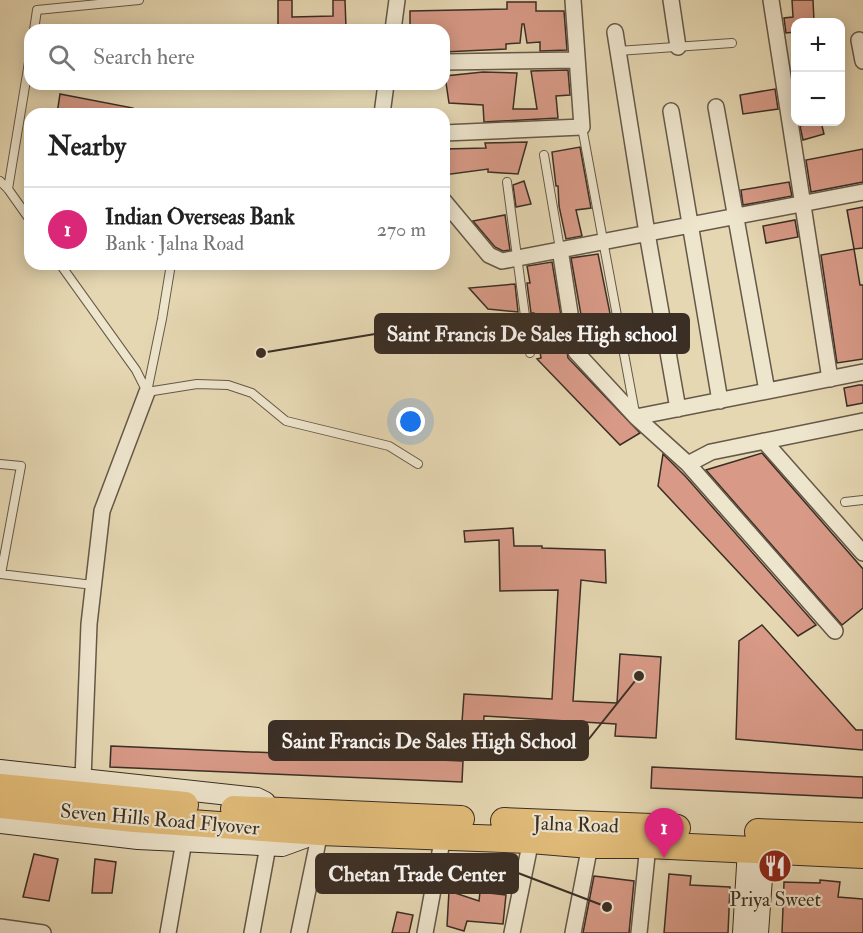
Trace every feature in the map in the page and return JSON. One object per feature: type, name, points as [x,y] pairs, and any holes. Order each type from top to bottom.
[{"type":"highway","name":"Seven Hills Road Flyover","points":[[0,787],[252,810],[279,829]]},
{"type":"highway","name":"Seven Hills Road Flyover","points":[[0,806],[134,819],[320,832]]},
{"type":"highway","name":"Jalna Road","points":[[279,829],[863,836]]},
{"type":"highway","name":"Jalna Road","points":[[320,832],[863,855]]},
{"type":"street","points":[[394,24],[397,0]]},
{"type":"street","points":[[450,133],[582,128],[573,0]]},
{"type":"street","points":[[671,0],[678,47]]},
{"type":"street","points":[[771,0],[830,379]]},
{"type":"street","points":[[615,32],[678,409]]},
{"type":"street","points":[[859,40],[863,61]]},
{"type":"street","points":[[450,62],[577,60]]},
{"type":"street","points":[[383,108],[385,90]]},
{"type":"street","points":[[716,107],[767,391]]},
{"type":"street","points":[[671,111],[692,224],[720,401]]},
{"type":"street","points":[[450,208],[489,255],[502,261],[863,192]]},
{"type":"street","points":[[560,249],[576,352],[636,417],[688,464],[835,631]]},
{"type":"street","points":[[636,417],[863,372]]},
{"type":"street","points":[[82,779],[89,624],[102,512],[147,392]]},
{"type":"street","points":[[688,464],[711,452],[863,421]]},
{"type":"street","points":[[764,441],[863,553]]},
{"type":"street","points":[[0,770],[257,798],[279,829],[252,933]]},
{"type":"street","points":[[0,823],[138,839],[184,841],[279,829]]},
{"type":"street","points":[[299,933],[320,832]]},
{"type":"street","points":[[425,933],[443,836]]},
{"type":"street","points":[[512,933],[531,840]]},
{"type":"street","points":[[168,933],[184,841]]},
{"type":"street","points":[[573,933],[590,845]]},
{"type":"street","points":[[639,933],[648,845]]},
{"type":"street","points":[[743,933],[756,849]]},
{"type":"street","points":[[756,849],[758,933]]},
{"type":"street","points":[[0,927],[43,933]]},
{"type":"lane","points":[[35,24],[37,10],[139,0]]},
{"type":"lane","points":[[618,51],[732,43]]},
{"type":"lane","points":[[8,189],[24,90]]},
{"type":"lane","points":[[582,128],[636,417]]},
{"type":"lane","points":[[544,154],[560,249]]},
{"type":"lane","points":[[0,181],[24,212]]},
{"type":"lane","points":[[507,182],[530,353]]},
{"type":"lane","points":[[64,270],[136,370],[147,392]]},
{"type":"lane","points":[[147,392],[170,270]]},
{"type":"lane","points":[[147,392],[197,384],[228,385],[252,393],[286,421],[389,446],[418,464]]},
{"type":"lane","points":[[0,464],[21,466],[0,574],[93,585]]},
{"type":"lane","points":[[845,502],[863,500]]},
{"type":"building","points":[[278,0],[292,0],[292,17],[333,16],[333,0],[345,0],[346,24],[278,24]]},
{"type":"building","points":[[792,0],[813,0],[814,18],[791,18],[791,32],[786,33],[784,18],[793,17]]},
{"type":"building","points":[[507,2],[536,2],[536,11],[564,11],[567,50],[540,51],[540,42],[527,43],[524,24],[522,24],[520,43],[506,44],[506,49],[450,52],[450,24],[410,24],[410,11],[507,9]]},
{"type":"building","points":[[568,70],[570,95],[556,96],[558,118],[484,122],[483,105],[449,103],[447,90],[450,90],[450,75],[483,72],[517,73],[513,109],[537,109],[531,71]]},
{"type":"building","points":[[775,89],[778,109],[743,114],[740,95]]},
{"type":"building","points":[[60,94],[133,108],[58,108]]},
{"type":"building","points":[[800,126],[822,126],[824,134],[803,140]]},
{"type":"building","points":[[527,142],[518,174],[488,172],[488,169],[450,174],[450,149],[486,148],[485,143]]},
{"type":"building","points":[[580,147],[591,208],[576,210],[582,236],[566,239],[552,152]]},
{"type":"building","points":[[863,149],[863,182],[811,192],[806,160]]},
{"type":"building","points":[[524,181],[531,204],[516,207],[513,185]]},
{"type":"building","points":[[789,182],[792,196],[743,205],[741,190]]},
{"type":"building","points":[[863,207],[863,248],[854,249],[847,210]]},
{"type":"building","points":[[505,215],[510,250],[503,251],[495,247],[473,221]]},
{"type":"building","points":[[795,220],[798,237],[766,243],[763,226]]},
{"type":"building","points":[[854,249],[860,285],[863,285],[863,359],[837,363],[821,255]]},
{"type":"building","points":[[598,254],[617,348],[587,349],[571,258]]},
{"type":"building","points":[[552,262],[568,358],[640,433],[620,445],[537,359],[541,358],[534,313],[531,313],[527,266]]},
{"type":"building","points":[[515,284],[518,312],[488,309],[469,288]]},
{"type":"building","points":[[863,385],[863,403],[847,406],[844,388]]},
{"type":"building","points":[[762,453],[863,569],[863,608],[842,625],[706,470]]},
{"type":"building","points":[[663,454],[686,477],[816,625],[798,636],[658,486]]},
{"type":"building","points":[[513,528],[514,546],[605,550],[606,583],[581,580],[573,701],[617,703],[620,654],[661,657],[656,738],[615,736],[616,724],[484,716],[483,737],[461,736],[464,694],[552,699],[558,590],[500,591],[499,540],[465,542],[464,531]]},
{"type":"building","points":[[762,625],[856,730],[863,730],[863,750],[736,739],[739,641]]},
{"type":"building","points":[[111,746],[463,761],[462,782],[110,767]]},
{"type":"building","points":[[652,767],[863,777],[863,798],[651,788]]},
{"type":"building","points":[[34,854],[58,859],[49,901],[23,897]]},
{"type":"building","points":[[95,859],[116,862],[112,893],[92,893]]},
{"type":"building","points":[[669,874],[691,876],[690,885],[730,887],[728,933],[664,933]]},
{"type":"building","points":[[594,876],[634,881],[629,933],[583,933]]},
{"type":"building","points":[[820,880],[840,882],[838,897],[863,899],[863,933],[782,933],[784,882],[820,883]]},
{"type":"building","points":[[449,891],[479,901],[480,892],[506,895],[503,924],[467,921],[464,931],[447,926]]},
{"type":"building","points":[[397,912],[413,915],[409,933],[392,933]]},
{"type":"place","name":"Saint Francis De Sales High school","points":[[261,353]]},
{"type":"place","name":"Saint Francis De Sales High School","points":[[639,676]]},
{"type":"place","name":"Indian Overseas Bank","points":[[664,858]]},
{"type":"place","name":"Priya Sweet","points":[[775,866]]},
{"type":"place","name":"Chetan Trade Center","points":[[607,907]]}]
